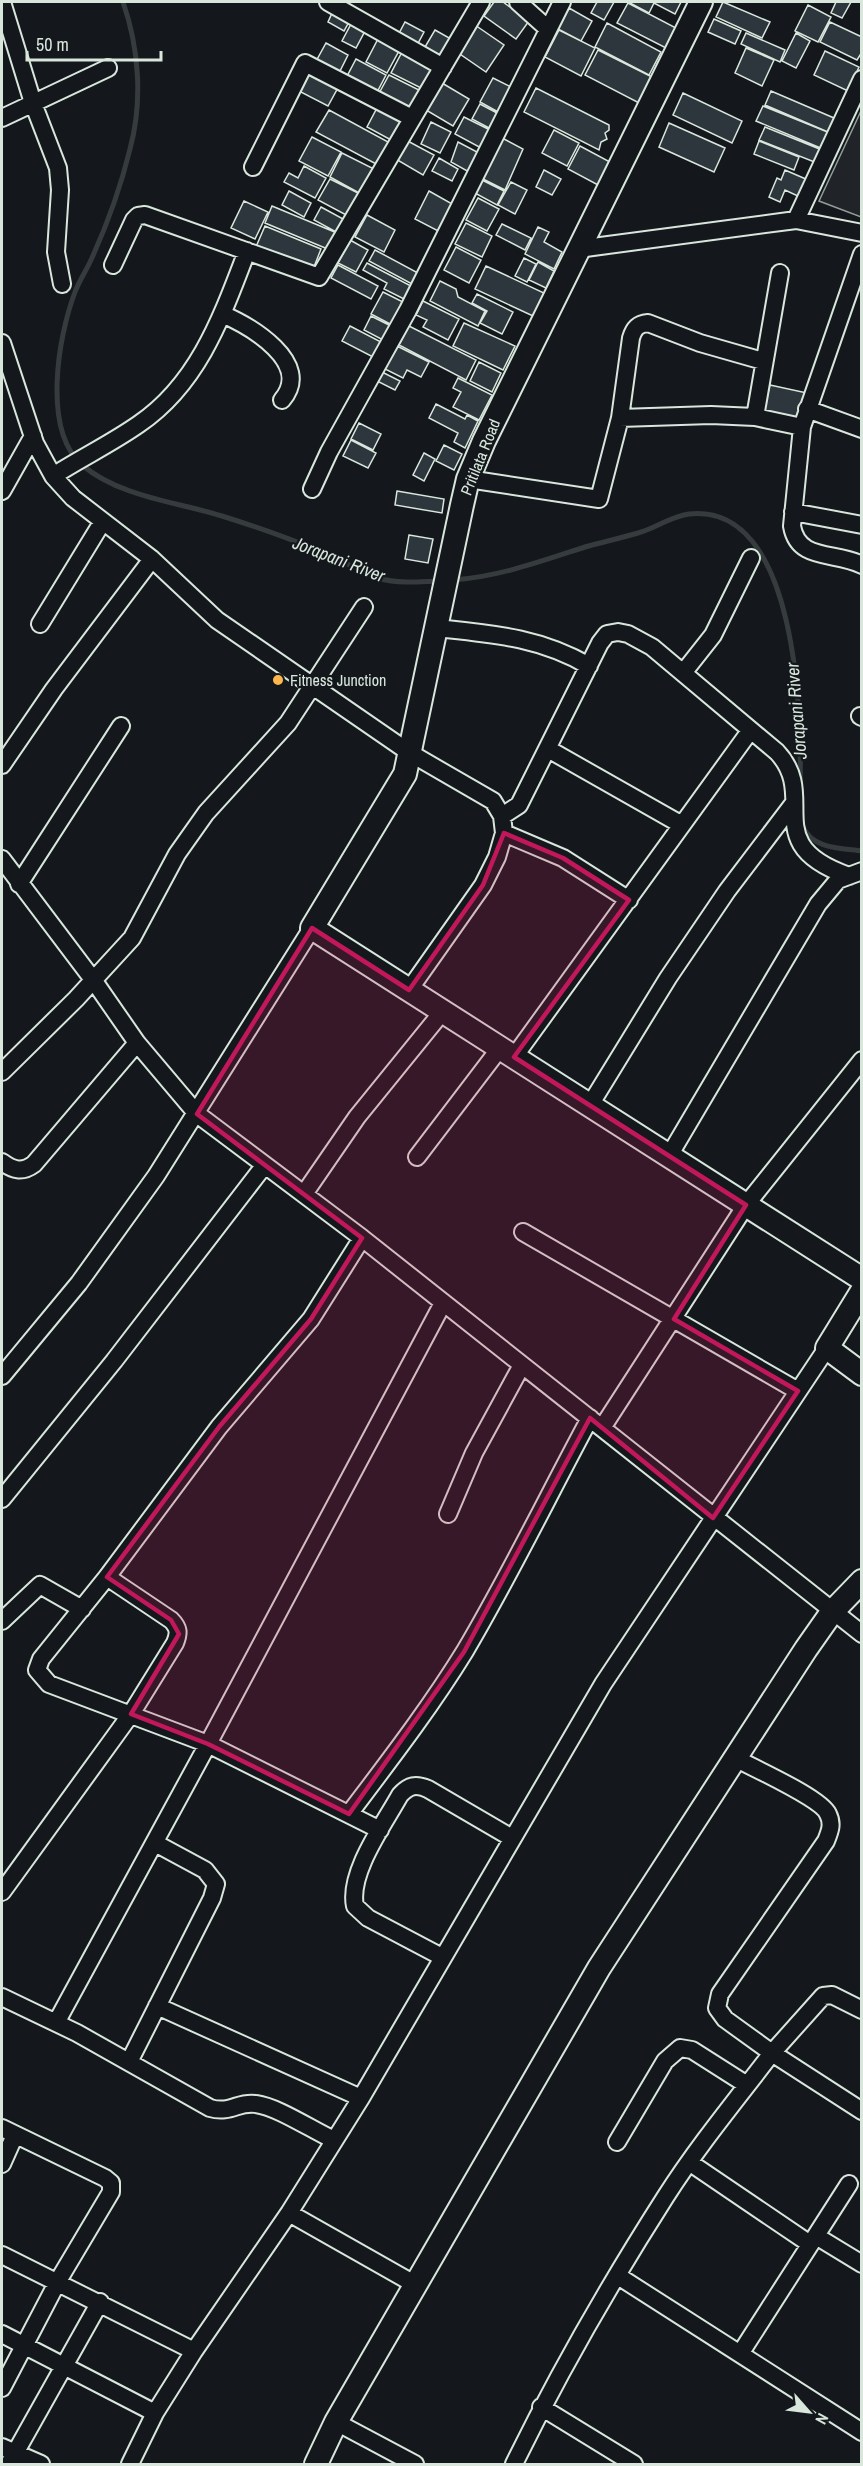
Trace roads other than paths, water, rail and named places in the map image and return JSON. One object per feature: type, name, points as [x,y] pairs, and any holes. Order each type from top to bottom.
[{"type":"street","points":[[2,2],[33,103],[58,168],[60,190],[56,252],[62,284]]},
{"type":"street","points":[[328,2],[443,67]]},
{"type":"street","points":[[113,265],[134,220],[141,215],[319,277],[481,2]]},
{"type":"street","points":[[518,2],[548,29]]},
{"type":"street","points":[[312,489],[329,452],[408,310],[562,2]]},
{"type":"street","name":"Pritilata Road","points":[[312,928],[405,774],[468,479],[484,441],[701,2]]},
{"type":"street","points":[[253,167],[305,63],[412,118]]},
{"type":"street","points":[[2,118],[108,68]]},
{"type":"street","points":[[796,220],[861,79]]},
{"type":"street","points":[[578,249],[796,220],[861,233]]},
{"type":"street","points":[[59,473],[141,423],[183,384],[204,354],[247,251]]},
{"type":"street","points":[[861,254],[802,426],[793,512],[794,538],[801,547],[812,553],[861,565]]},
{"type":"street","points":[[755,417],[780,273]]},
{"type":"street","points":[[222,314],[264,337],[280,354],[292,381],[291,387],[282,399]]},
{"type":"street","points":[[468,479],[599,499],[602,495],[620,418],[631,338],[634,330],[640,324],[648,323],[700,343],[763,361]]},
{"type":"street","points":[[3,355],[33,436],[73,498],[152,559],[217,620],[410,753],[493,801],[502,816],[504,833],[497,857],[483,885],[409,990]]},
{"type":"street","points":[[807,410],[861,429]]},
{"type":"street","points":[[620,418],[711,414],[755,417],[802,426]]},
{"type":"street","points":[[2,491],[33,436]]},
{"type":"street","points":[[793,512],[861,525]]},
{"type":"street","points":[[40,624],[103,521]]},
{"type":"street","points":[[683,673],[713,635],[752,558]]},
{"type":"street","points":[[2,765],[54,689],[152,559]]},
{"type":"street","points":[[2,1072],[94,981],[132,938],[177,854],[206,813],[288,723],[364,607]]},
{"type":"street","points":[[437,623],[534,641],[563,651],[589,666]]},
{"type":"street","points":[[502,816],[519,805],[607,634],[618,632],[652,647],[787,763],[792,781],[793,804],[801,846],[810,857],[828,869],[855,874]]},
{"type":"street","points":[[19,884],[121,726]]},
{"type":"street","points":[[417,1157],[507,1052],[629,900],[750,731]]},
{"type":"street","points":[[548,749],[682,825]]},
{"type":"street","points":[[590,1105],[668,978],[720,901],[793,804]]},
{"type":"street","points":[[504,833],[563,858],[629,900]]},
{"type":"street","points":[[2,859],[94,981],[137,1044],[197,1114],[362,1238],[861,1634]]},
{"type":"street","points":[[669,1156],[818,904],[838,880],[855,874]]},
{"type":"street","points":[[2,1376],[79,1283],[156,1176],[312,928],[861,1279]]},
{"type":"street","points":[[304,1194],[357,1117],[443,1011]]},
{"type":"street","points":[[2,1162],[18,1171],[26,1170],[34,1164],[137,1044]]},
{"type":"street","points":[[349,1814],[420,1719],[464,1652],[596,1423],[674,1319],[746,1205],[861,1060]]},
{"type":"street","points":[[2,1499],[114,1361],[264,1166]]},
{"type":"street","points":[[523,1232],[798,1391]]},
{"type":"street","points":[[362,1238],[311,1319],[219,1427],[107,1577],[41,1659],[38,1670],[49,1684],[208,1744],[380,1830]]},
{"type":"street","points":[[130,2464],[155,2413],[194,2351],[289,2213],[361,2098],[603,1684],[827,1348],[861,1291]]},
{"type":"street","points":[[56,2023],[208,1744],[443,1302]]},
{"type":"street","points":[[827,1348],[861,1374]]},
{"type":"street","points":[[448,1514],[474,1453],[522,1365]]},
{"type":"street","points":[[2,1892],[131,1714],[175,1644],[178,1634],[177,1626],[171,1620],[107,1577]]},
{"type":"street","points":[[316,2464],[336,2422],[599,1968],[832,1612],[861,1581]]},
{"type":"street","points":[[2,1621],[40,1585],[82,1609]]},
{"type":"street","points":[[735,1758],[816,1801],[828,1812],[832,1826],[826,1841],[720,1994],[717,2008],[725,2019],[772,2053],[861,2111]]},
{"type":"street","points":[[442,1957],[368,1918],[355,1906],[355,1885],[380,1830],[400,1795],[408,1787],[419,1785],[513,1838]]},
{"type":"street","points":[[129,2062],[212,1898],[216,1884],[205,1870],[154,1843]]},
{"type":"street","points":[[513,2464],[542,2407],[618,2276],[689,2162],[747,2085],[823,1996],[832,1995],[861,2010]]},
{"type":"street","points":[[2,1997],[56,2023],[210,2108],[221,2111],[243,2104],[262,2105],[334,2140]]},
{"type":"street","points":[[157,2006],[361,2098]]},
{"type":"street","points":[[617,2142],[665,2061],[680,2048],[692,2050],[747,2085]]},
{"type":"street","points":[[2,2164],[8,2132],[105,2178],[111,2183],[111,2193],[58,2281],[2,2388]]},
{"type":"street","points":[[689,2162],[813,2240],[861,2264]]},
{"type":"street","points":[[740,2354],[849,2184]]},
{"type":"street","points":[[289,2213],[416,2284]]},
{"type":"street","points":[[2,2255],[194,2351]]},
{"type":"street","points":[[618,2276],[861,2432]]},
{"type":"street","points":[[41,2464],[8,2455],[100,2302]]},
{"type":"street","points":[[2,2334],[155,2413]]},
{"type":"street","points":[[542,2407],[634,2464]]},
{"type":"street","points":[[336,2422],[415,2464]]},
{"type":"waterway","name":"Jorapani River","points":[[123,2],[136,56],[137,112],[130,149],[118,191],[97,247],[78,284],[63,333],[57,382],[58,407],[62,430],[70,449],[82,465],[97,476],[131,492],[222,516],[261,529],[324,553],[378,578],[401,582],[441,581]]},
{"type":"waterway","name":"Jorapani River","points":[[453,580],[487,576],[520,568],[638,533],[682,515],[725,519],[753,542],[773,577],[786,620],[799,714],[800,788]]},
{"type":"waterway","name":"Jorapani River","points":[[803,827],[813,840],[820,843],[836,848],[862,851]]},
{"type":"place","name":"Fitness Junction","points":[[278,680]]}]
